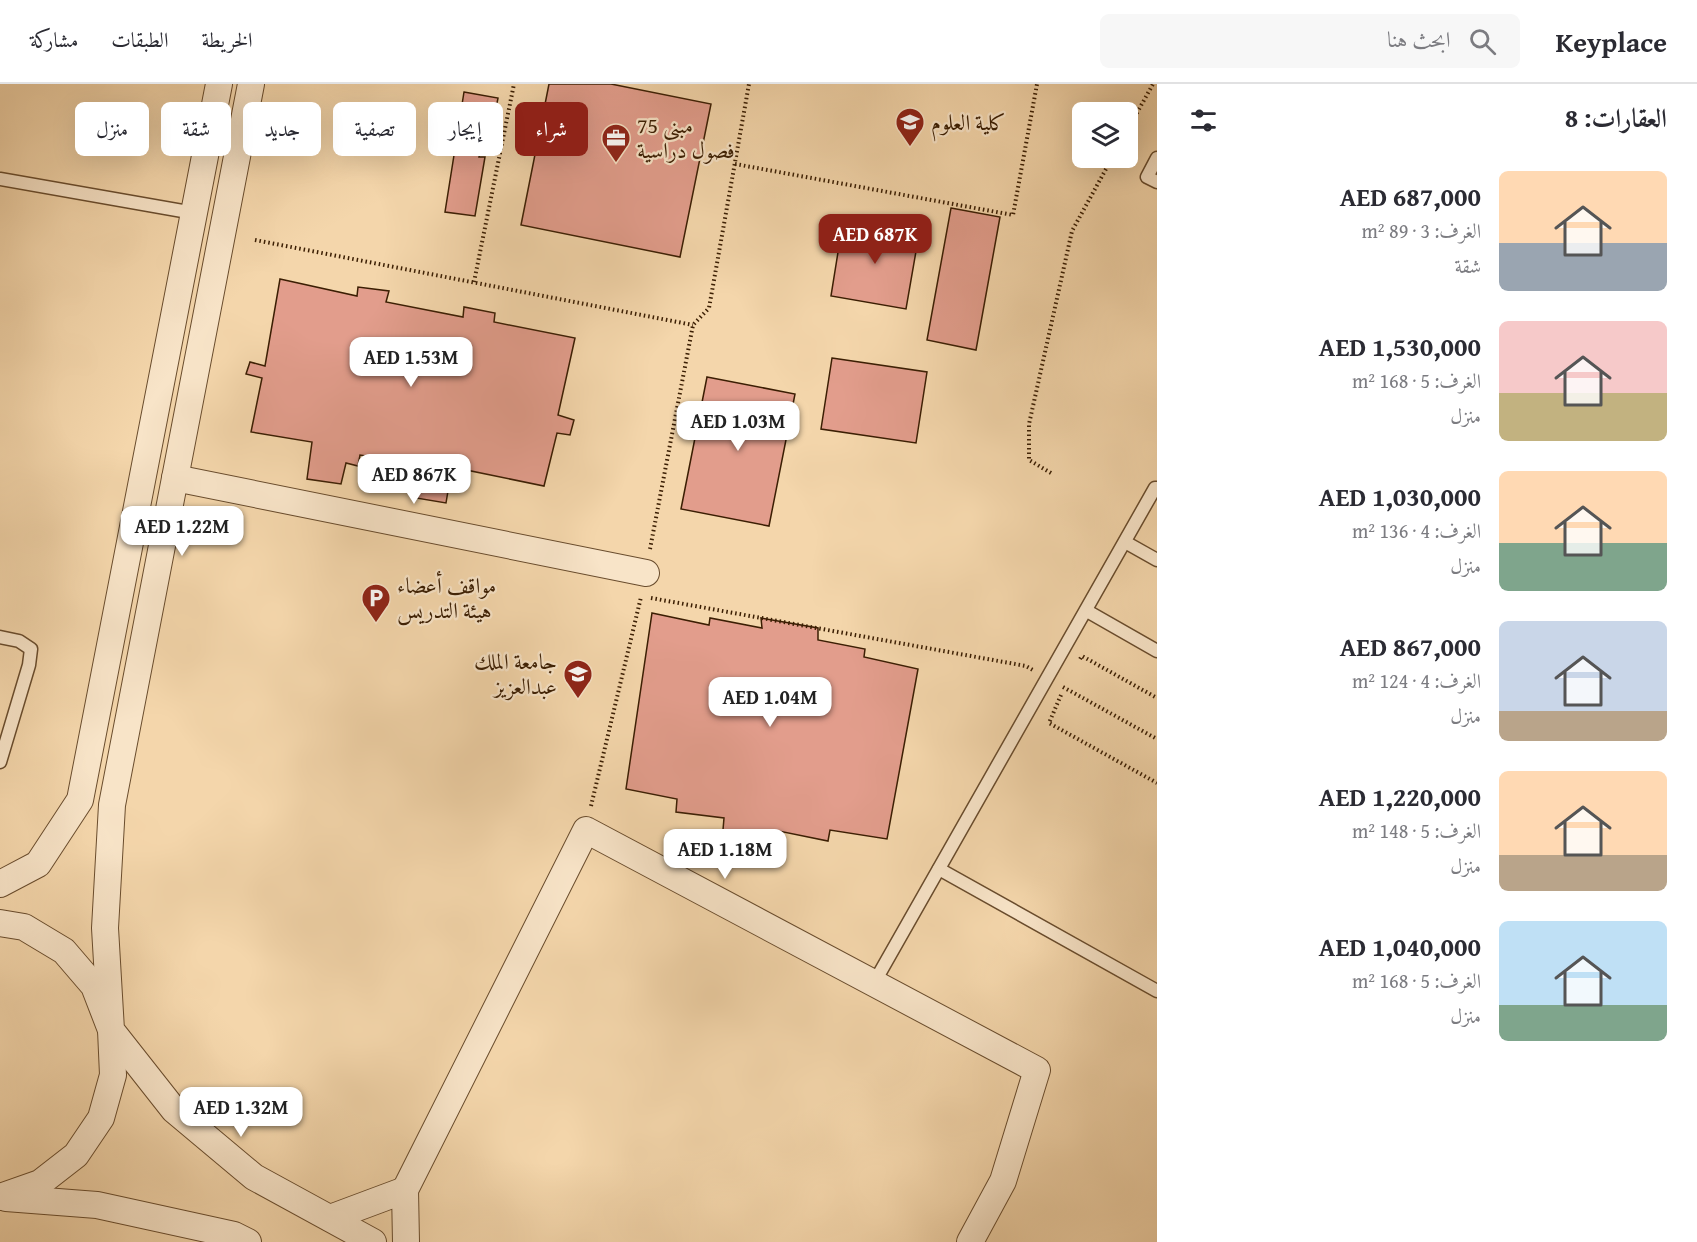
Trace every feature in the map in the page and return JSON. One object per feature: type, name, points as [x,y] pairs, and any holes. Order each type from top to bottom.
[{"type":"street","points":[[0,884],[38,864],[80,800],[219,84]]},
{"type":"street","points":[[0,1197],[40,1183],[76,1155],[101,1118],[113,1075],[105,928],[112,805],[251,84]]},
{"type":"street","points":[[175,478],[643,585]]},
{"type":"street","points":[[406,1242],[405,1190],[586,830],[1037,1070],[1003,1181],[970,1242]]},
{"type":"street","points":[[0,923],[24,927],[64,951],[94,986],[111,1030],[174,1110],[254,1177],[373,1242]]},
{"type":"street","points":[[330,1218],[405,1190]]},
{"type":"street","points":[[0,1197],[98,1205],[234,1235],[248,1242]]},
{"type":"lane","points":[[1157,158],[1147,177],[1157,182]]},
{"type":"lane","points":[[0,179],[194,213]]},
{"type":"lane","points":[[874,983],[1157,488]]},
{"type":"lane","points":[[1125,542],[1157,560]]},
{"type":"lane","points":[[1086,611],[1157,651]]},
{"type":"lane","points":[[0,637],[19,641],[31,649],[29,665],[0,762]]},
{"type":"lane","points":[[939,869],[1157,991]]},
{"type":"path","points":[[474,282],[514,84]]},
{"type":"path","points":[[586,830],[643,585],[693,324],[709,308],[749,84]]},
{"type":"path","points":[[735,164],[1013,215],[1037,84]]},
{"type":"path","points":[[1138,111],[1153,84]]},
{"type":"path","points":[[1051,473],[1029,460],[1029,424],[1072,231],[1107,168]]},
{"type":"path","points":[[255,240],[693,324]]},
{"type":"path","points":[[631,595],[643,585]]},
{"type":"path","points":[[643,585],[1026,666],[1157,739]]},
{"type":"path","points":[[1076,667],[1082,656],[1157,698]]},
{"type":"path","points":[[1065,688],[1049,723],[1157,783]]},
{"type":"building","name":"مبنى 75 فصول دراسية","points":[[549,84],[611,84],[711,104],[680,257],[521,225],[535,156],[588,156],[588,102],[545,102]]},
{"type":"building","points":[[464,92],[498,98],[497,102],[462,102]]},
{"type":"building","points":[[454,156],[485,157],[475,216],[445,212]]},
{"type":"building","points":[[951,208],[1000,217],[976,350],[927,340]]},
{"type":"building","points":[[843,221],[919,234],[906,309],[831,296]]},
{"type":"building","points":[[280,279],[357,296],[358,287],[389,291],[386,302],[463,317],[464,307],[495,313],[494,322],[575,338],[558,415],[574,420],[570,435],[557,433],[544,486],[466,470],[463,483],[450,479],[446,503],[416,498],[421,464],[360,455],[358,466],[346,463],[341,484],[307,479],[312,442],[251,432],[262,378],[246,374],[250,362],[265,366]]},
{"type":"building","points":[[832,358],[927,372],[916,443],[821,429]]},
{"type":"building","points":[[707,377],[795,394],[769,526],[681,509]]},
{"type":"building","points":[[652,613],[709,625],[710,618],[762,628],[761,618],[818,628],[818,640],[865,649],[864,657],[918,669],[887,839],[830,830],[828,841],[779,831],[776,841],[723,830],[724,818],[676,812],[677,799],[626,789]]},
{"type":"place","name":"كلية العلوم","points":[[910,148]]},
{"type":"place","name":"مبنى 75 فصول دراسية","points":[[616,164]]},
{"type":"place","name":"مواقف أعضاء هيئة التدريس","points":[[376,624]]},
{"type":"place","name":"جامعة الملك عبدالعزيز","points":[[578,700]]}]
